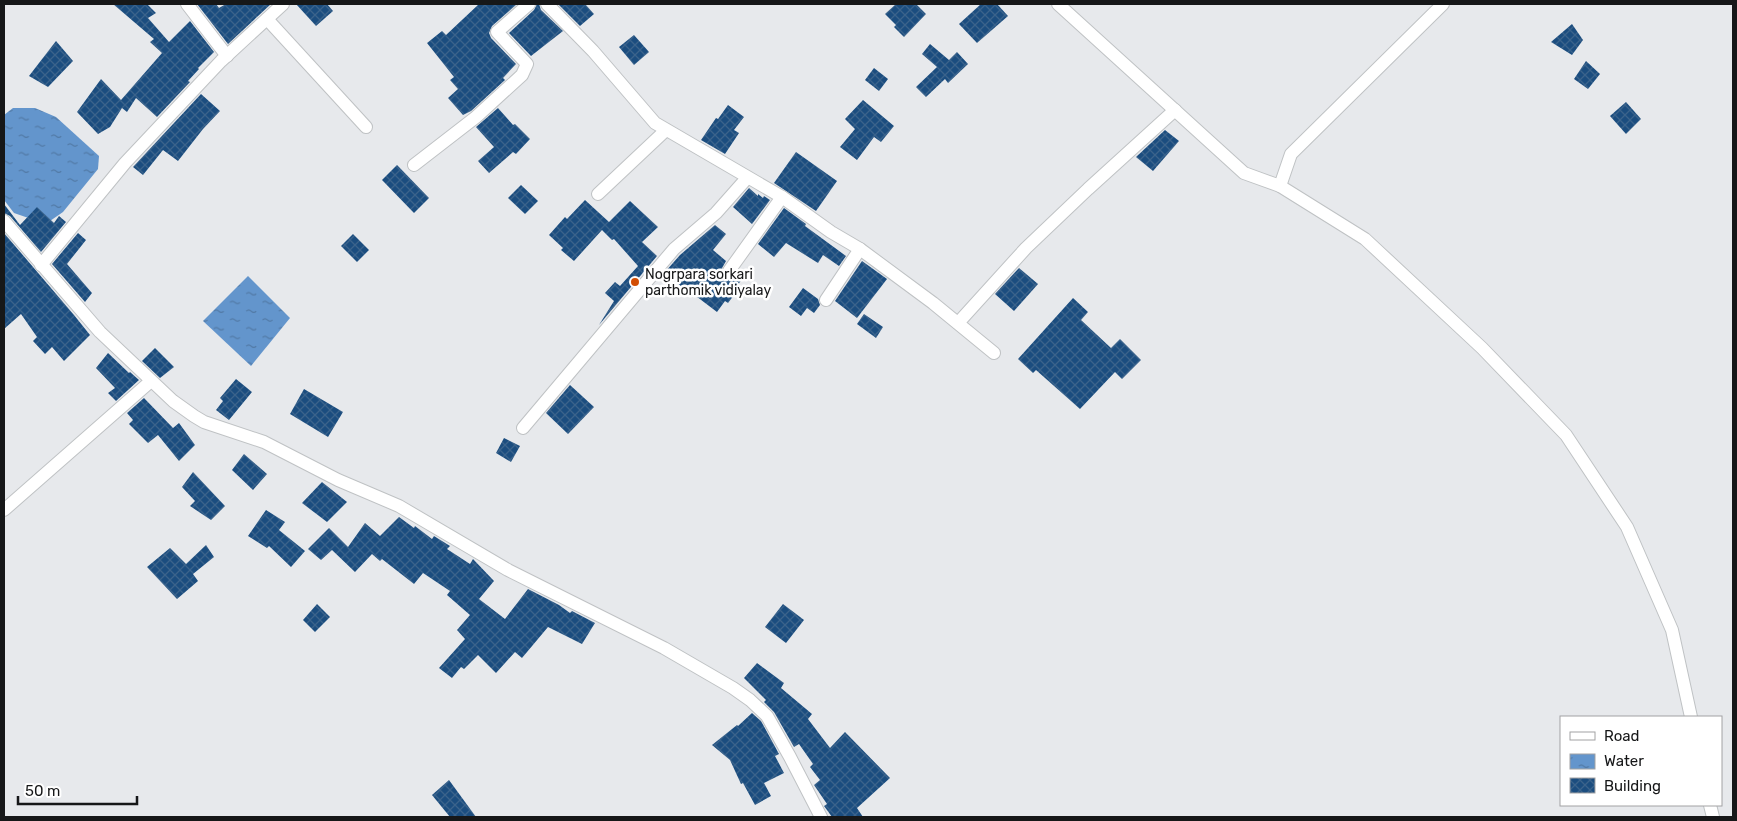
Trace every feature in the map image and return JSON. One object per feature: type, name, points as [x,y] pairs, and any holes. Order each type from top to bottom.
[{"type":"street","points":[[187,4],[227,56]]},
{"type":"street","points":[[41,265],[125,163],[227,56],[281,4]]},
{"type":"street","points":[[414,165],[476,117],[522,75],[527,64],[497,32],[529,4]]},
{"type":"street","points":[[547,4],[593,51],[655,123],[782,197],[831,232],[860,249],[958,323],[994,353]]},
{"type":"street","points":[[1058,4],[1244,172],[1280,186],[1365,239],[1482,348],[1566,435],[1627,527],[1672,630],[1691,716]]},
{"type":"street","points":[[1280,186],[1291,154],[1443,4]]},
{"type":"street","points":[[267,19],[366,127]]},
{"type":"street","points":[[958,323],[1026,248],[1175,110]]},
{"type":"street","points":[[598,194],[666,130]]},
{"type":"street","points":[[522,428],[674,249],[716,213],[747,178]]},
{"type":"street","points":[[729,271],[782,197]]},
{"type":"street","points":[[4,221],[93,325],[173,401],[199,419],[264,442],[338,480],[399,506],[508,570],[645,638],[733,688],[750,700],[767,716],[821,817]]},
{"type":"street","points":[[826,300],[860,249]]},
{"type":"street","points":[[4,510],[151,381]]},
{"type":"water","points":[[13,108],[35,108],[56,117],[99,156],[98,169],[63,212],[50,221],[40,222],[14,213],[4,200],[4,115]]},
{"type":"water","points":[[248,276],[290,318],[251,366],[203,321]]},
{"type":"building","points":[[113,4],[147,4],[156,13],[148,18],[169,42],[190,21],[214,52],[198,68],[188,81],[190,82],[157,117],[136,98],[127,112],[122,108],[110,127],[98,134],[77,112],[101,79],[121,100],[162,53],[150,42],[154,39]]},
{"type":"building","points":[[197,4],[216,4],[219,8],[226,4],[271,4],[228,44]]},
{"type":"building","points":[[296,4],[327,4],[333,11],[316,26]]},
{"type":"building","points":[[479,4],[517,4],[492,26],[489,33],[491,38],[516,64],[503,78],[505,80],[471,111],[463,115],[448,98],[458,89],[450,80],[454,77],[427,43],[442,31],[446,35]]},
{"type":"building","points":[[537,4],[563,31],[531,56],[509,33],[534,10]]},
{"type":"building","points":[[558,4],[585,4],[594,14],[580,26]]},
{"type":"building","points":[[896,4],[916,4],[926,14],[904,37],[885,14]]},
{"type":"building","points":[[981,4],[997,4],[1008,16],[977,43],[959,24]]},
{"type":"building","points":[[1572,24],[1583,40],[1572,55],[1551,42]]},
{"type":"building","points":[[634,35],[649,52],[634,65],[619,47]]},
{"type":"building","points":[[56,41],[73,61],[48,87],[29,76]]},
{"type":"building","points":[[930,44],[949,60],[957,52],[968,64],[948,83],[945,79],[926,97],[916,87],[937,67],[922,54]]},
{"type":"building","points":[[1586,61],[1600,74],[1588,89],[1574,79]]},
{"type":"building","points":[[874,68],[888,79],[879,91],[865,80]]},
{"type":"building","points":[[201,94],[220,111],[178,161],[163,150],[143,175],[133,167]]},
{"type":"building","points":[[863,100],[894,126],[881,142],[874,137],[857,160],[840,147],[855,129],[845,119]]},
{"type":"building","points":[[1626,102],[1641,119],[1626,134],[1610,116]]},
{"type":"building","points":[[728,105],[744,117],[734,130],[739,133],[725,154],[701,140],[716,118],[718,119]]},
{"type":"building","points":[[498,108],[513,125],[515,124],[530,139],[516,154],[513,152],[489,173],[478,161],[494,147],[476,127]]},
{"type":"building","points":[[1165,130],[1179,141],[1153,171],[1136,157]]},
{"type":"building","points":[[796,152],[837,181],[816,211],[774,183]]},
{"type":"building","points":[[397,165],[429,198],[414,213],[382,180]]},
{"type":"building","points":[[521,185],[538,201],[525,214],[508,198]]},
{"type":"building","points":[[749,188],[758,196],[758,194],[770,200],[752,224],[733,207]]},
{"type":"building","points":[[585,200],[609,222],[630,201],[658,227],[642,242],[657,256],[599,325],[614,301],[605,293],[615,282],[620,286],[638,266],[614,239],[612,240],[602,230],[574,261],[561,250],[563,248],[549,235],[565,217],[567,219]]},
{"type":"building","points":[[4,204],[20,225],[37,207],[54,223],[59,216],[66,222],[41,252],[10,216],[4,213]]},
{"type":"building","points":[[784,208],[846,256],[839,266],[823,255],[818,263],[786,243],[774,257],[758,244]]},
{"type":"building","points":[[715,225],[726,234],[713,250],[726,261],[721,270],[722,275],[732,279],[738,272],[744,277],[735,288],[738,290],[728,303],[725,301],[717,312],[683,288],[665,272],[680,255]]},
{"type":"building","points":[[4,233],[90,335],[64,361],[52,347],[45,354],[33,341],[37,337],[21,314],[4,329]]},
{"type":"building","points":[[78,233],[86,240],[67,264],[92,293],[85,302],[52,264]]},
{"type":"building","points":[[353,234],[369,250],[357,262],[341,246]]},
{"type":"building","points":[[862,261],[887,279],[857,318],[835,301]]},
{"type":"building","points":[[1019,268],[1038,284],[1014,311],[995,294]]},
{"type":"building","points":[[803,288],[818,299],[820,305],[814,313],[807,308],[801,316],[789,307]]},
{"type":"building","points":[[1073,298],[1088,312],[1081,320],[1111,348],[1120,339],[1141,360],[1122,379],[1115,372],[1080,409],[1036,370],[1033,373],[1018,359]]},
{"type":"building","points":[[864,314],[883,327],[876,338],[857,324]]},
{"type":"building","points":[[155,348],[174,367],[160,378],[142,361]]},
{"type":"building","points":[[108,353],[139,380],[116,401],[108,393],[115,388],[96,368]]},
{"type":"building","points":[[236,379],[252,392],[229,420],[216,410],[223,401],[220,398]]},
{"type":"building","points":[[570,385],[594,407],[568,434],[546,413]]},
{"type":"building","points":[[304,389],[343,412],[328,437],[290,414]]},
{"type":"building","points":[[144,398],[173,428],[179,423],[195,445],[179,461],[158,435],[148,443],[129,424],[133,420],[127,413]]},
{"type":"building","points":[[504,438],[520,446],[511,462],[496,453]]},
{"type":"building","points":[[244,454],[267,474],[253,490],[232,470]]},
{"type":"building","points":[[193,472],[225,506],[211,520],[190,506],[195,501],[182,487]]},
{"type":"building","points":[[322,482],[347,502],[327,522],[302,503]]},
{"type":"building","points":[[266,510],[285,522],[279,530],[305,551],[291,567],[269,546],[267,548],[248,536]]},
{"type":"building","points":[[399,517],[432,539],[434,536],[450,546],[447,549],[470,564],[473,559],[494,581],[479,599],[505,619],[528,589],[570,613],[572,611],[595,623],[582,644],[548,627],[522,658],[515,652],[496,673],[478,655],[464,669],[461,667],[452,678],[439,668],[465,639],[457,630],[470,615],[447,595],[450,591],[423,573],[414,584],[382,559],[380,561],[372,554],[355,572],[332,550],[321,560],[308,549],[329,528],[348,547],[365,523],[380,536]]},
{"type":"building","points":[[206,545],[214,557],[193,574],[198,581],[177,599],[147,567],[170,548],[186,564]]},
{"type":"building","points":[[317,604],[330,617],[315,632],[303,620]]},
{"type":"building","points":[[783,604],[804,620],[786,643],[765,627]]},
{"type":"building","points":[[757,663],[784,683],[781,688],[812,714],[808,719],[830,748],[845,732],[890,778],[857,808],[863,817],[832,817],[824,806],[827,804],[814,785],[820,780],[810,767],[813,764],[799,744],[794,747],[774,712],[764,702],[766,700],[744,678]]},
{"type":"building","points":[[752,713],[761,721],[779,754],[775,756],[784,773],[764,783],[771,796],[755,805],[743,783],[741,784],[730,760],[712,745]]},
{"type":"building","points":[[449,780],[476,817],[450,817],[432,795]]},
{"type":"place","name":"Nogrpara sorkari parthomik vidiyalay","points":[[635,282]]}]
